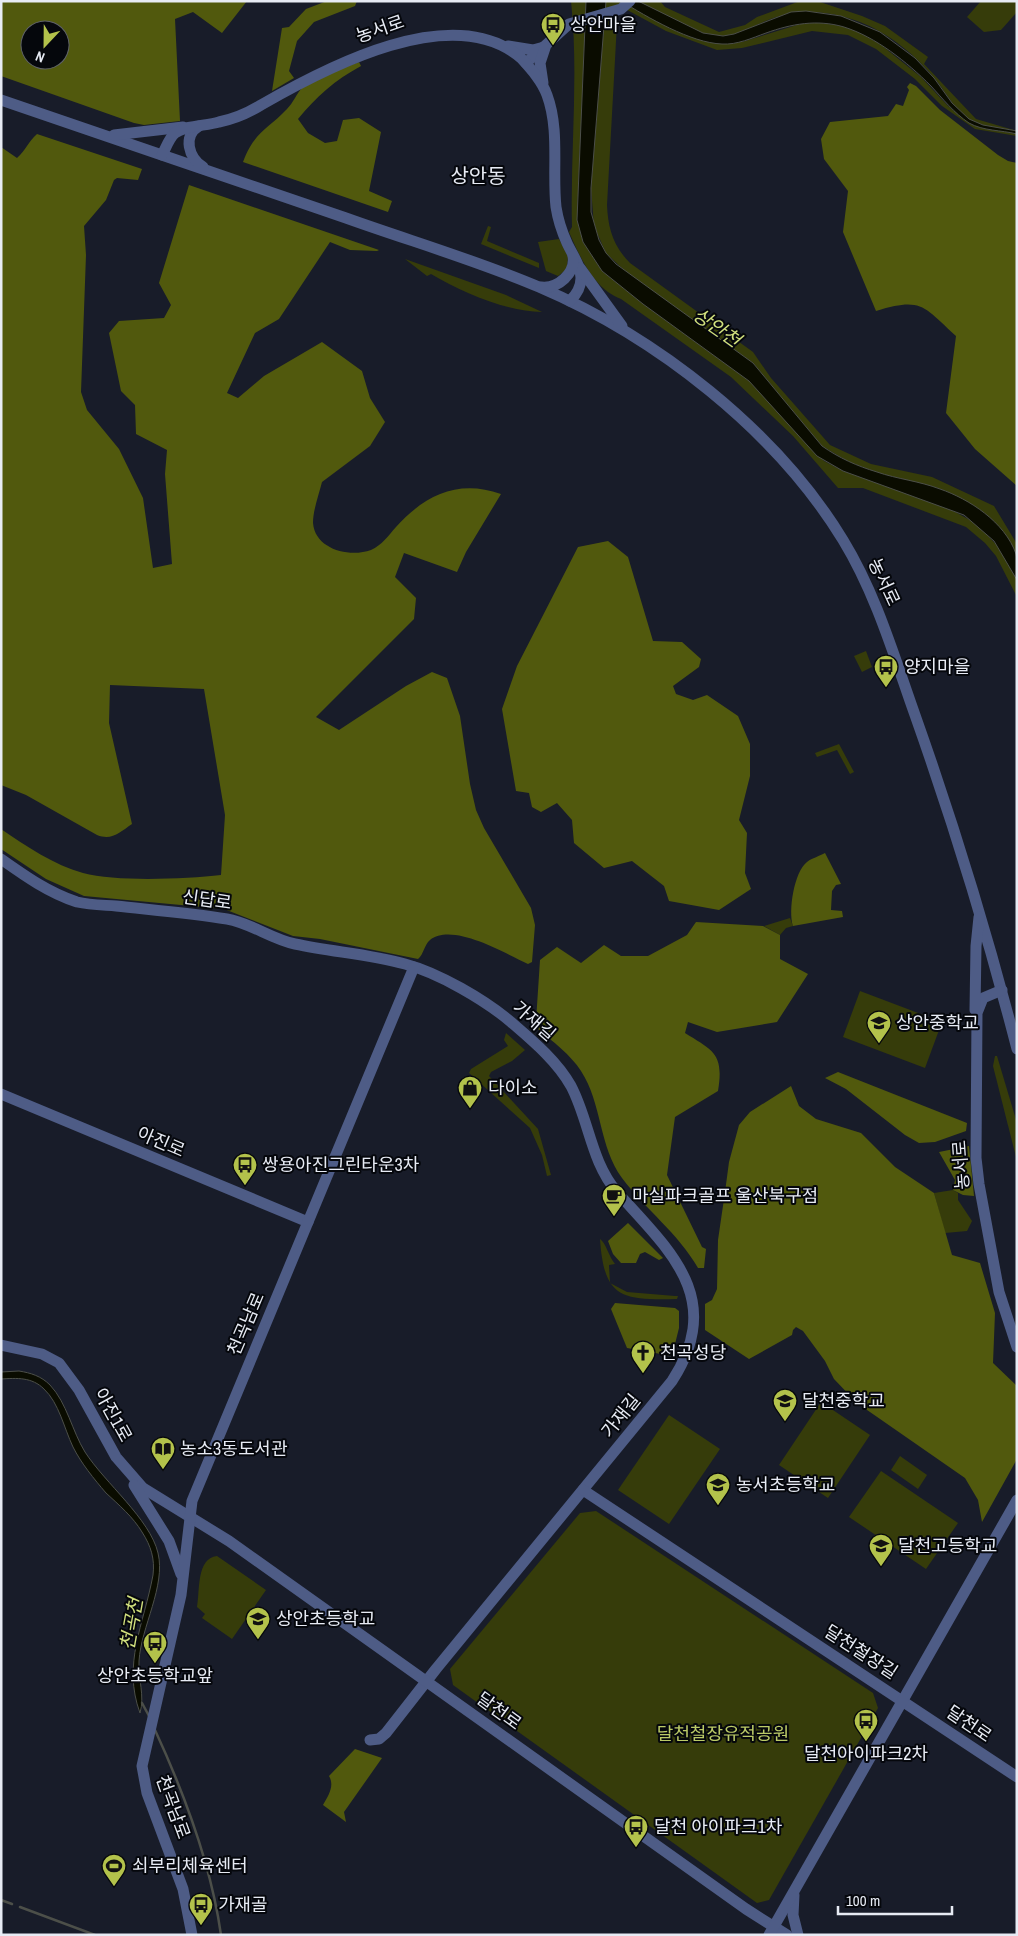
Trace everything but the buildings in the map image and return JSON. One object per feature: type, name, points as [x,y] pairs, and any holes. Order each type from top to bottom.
[{"type":"street","points":[[526,64],[573,22],[624,6]]},
{"type":"street","name":"농서로","points":[[162,155],[177,131],[219,122],[246,113],[321,70],[420,35],[457,31],[486,37],[503,45],[526,64],[544,88],[552,117],[557,213],[563,234],[581,272],[580,285],[570,301]]},
{"type":"street","points":[[503,45],[529,50],[545,46]]},
{"type":"street","points":[[544,88],[540,63],[545,46]]},
{"type":"street","name":"농서로","points":[[1,100],[538,286],[570,301],[630,334],[686,372],[723,403],[764,442],[808,490],[843,540],[875,602],[952,822],[980,912],[1017,1049]]},
{"type":"street","points":[[95,132],[127,136],[200,126]]},
{"type":"street","points":[[200,126],[191,134],[189,147],[195,162],[209,171]]},
{"type":"street","points":[[538,286],[550,287],[568,275],[574,266],[575,259]]},
{"type":"street","points":[[575,259],[620,324],[630,334]]},
{"type":"street","name":"신답로","points":[[1,859],[41,886],[79,902],[230,920],[294,944],[318,947],[414,967]]},
{"type":"street","points":[[976,1022],[974,978],[980,912]]},
{"type":"street","name":"천곡남로","points":[[192,1935],[179,1874],[144,1786],[142,1766],[183,1585],[190,1515],[194,1496],[414,967]]},
{"type":"street","name":"가재길","points":[[370,1740],[379,1739],[386,1733],[427,1680],[672,1381],[688,1347],[692,1321],[692,1301],[685,1276],[668,1248],[605,1175],[597,1159],[575,1095],[558,1068],[508,1020],[445,981],[414,967]]},
{"type":"street","name":"농서로","points":[[1002,990],[983,998],[978,1006],[976,1022],[976,1158],[978,1184],[999,1292],[1017,1347]]},
{"type":"street","name":"아진로","points":[[1,1094],[308,1222]]},
{"type":"street","name":"아진1로","points":[[1,1345],[42,1354],[54,1360],[65,1370],[92,1412],[116,1457],[126,1470],[146,1490],[190,1515]]},
{"type":"street","points":[[126,1470],[169,1542],[177,1561],[183,1585]]},
{"type":"street","name":"달천철장길","points":[[584,1490],[902,1700],[771,1931]]},
{"type":"street","points":[[902,1700],[1017,1500]]},
{"type":"street","name":"달천로","points":[[190,1515],[427,1680],[771,1931],[787,1935]]},
{"type":"street","name":"달천로","points":[[902,1700],[1017,1778]]},
{"type":"street","points":[[797,1886],[793,1915],[798,1935]]},
{"type":"green space","points":[[1,1],[247,1],[222,33],[193,12],[175,19],[180,121],[144,125],[1,76]]},
{"type":"green space","points":[[327,1],[357,1],[355,6],[314,22],[297,41],[289,71],[294,78],[272,91],[282,28],[289,27],[306,9]]},
{"type":"green space","points":[[571,1],[586,1],[577,220],[583,242],[602,271],[643,304],[749,381],[824,461],[843,471],[948,508],[977,524],[1003,552],[1017,580],[1017,597],[996,556],[985,543],[966,527],[863,488],[838,488],[793,436],[731,377],[621,299],[611,294],[603,288],[589,271],[569,232],[572,227],[574,86]]},
{"type":"green space","points":[[606,1],[621,1],[676,30],[712,43],[742,42],[800,24],[816,22],[841,26],[856,31],[880,44],[921,77],[948,106],[970,123],[984,128],[1017,134],[1017,136],[975,129],[942,106],[915,79],[876,49],[848,35],[812,31],[742,48],[717,50],[666,31],[618,5],[607,205],[612,236],[624,257],[753,352],[771,378],[830,445],[871,464],[932,477],[994,506],[1017,544],[1017,555],[1003,532],[938,488],[878,473],[849,462],[822,446],[753,363],[627,273],[606,253],[594,226],[591,188]]},
{"type":"green space","points":[[638,1],[660,1],[665,7],[719,32],[745,25],[757,17],[800,1],[817,1],[862,16],[885,26],[928,57],[924,64],[976,119],[1017,131],[982,125],[966,117],[927,70],[910,53],[881,32],[860,22],[822,13],[798,13],[774,18],[726,36],[710,35],[689,28]]},
{"type":"green space","points":[[981,1],[1017,1],[1017,12],[1001,30],[984,32],[967,17]]},
{"type":"green space","points":[[359,62],[361,66],[326,90],[298,119],[308,133],[325,143],[337,141],[343,120],[359,118],[381,132],[369,191],[392,201],[388,212],[243,162],[256,138],[287,109],[302,88],[322,75]]},
{"type":"green space","points":[[910,83],[916,86],[940,110],[998,155],[1008,161],[1017,163],[1017,486],[975,449],[946,413],[956,336],[936,317],[921,307],[903,305],[876,311],[843,232],[848,191],[824,159],[821,139],[830,122],[888,116],[896,104],[903,106],[909,90],[907,87]]},
{"type":"green space","points":[[37,134],[142,169],[138,180],[117,178],[114,180],[106,200],[84,226],[86,255],[81,392],[87,410],[119,449],[143,498],[153,568],[172,564],[165,474],[167,450],[136,434],[135,405],[121,391],[109,333],[119,321],[164,318],[171,305],[159,283],[189,185],[379,250],[350,250],[330,242],[279,319],[255,333],[227,393],[238,398],[264,376],[322,342],[362,371],[370,398],[385,422],[370,446],[322,482],[313,523],[315,532],[320,539],[334,549],[353,553],[375,548],[419,506],[443,493],[471,488],[501,494],[466,552],[457,572],[404,553],[395,577],[416,598],[414,619],[316,717],[339,730],[406,686],[432,672],[447,678],[460,716],[470,784],[476,810],[484,828],[531,908],[535,925],[532,962],[528,964],[493,947],[465,937],[452,935],[440,935],[430,940],[418,959],[320,939],[293,936],[224,909],[84,896],[46,879],[1,849],[1,829],[51,860],[72,870],[97,876],[132,879],[189,878],[221,875],[225,815],[204,689],[110,685],[109,723],[132,824],[116,835],[102,837],[97,835],[26,795],[1,785],[1,147],[17,158]]},
{"type":"green space","points":[[488,226],[491,227],[487,241],[539,263],[539,268],[481,244]]},
{"type":"green space","points":[[559,239],[568,256],[567,269],[558,276],[546,271],[538,242]]},
{"type":"green space","points":[[405,259],[506,295],[542,312],[499,305],[485,300],[431,274],[427,276]]},
{"type":"green space","points":[[608,541],[628,557],[653,641],[682,642],[701,659],[699,667],[673,686],[676,694],[693,700],[707,695],[738,716],[750,744],[750,776],[739,820],[747,833],[745,873],[751,889],[719,910],[669,901],[664,886],[632,861],[604,868],[574,843],[572,820],[557,803],[541,812],[532,807],[529,793],[516,791],[502,709],[517,666],[578,547]]},
{"type":"green space","points":[[866,651],[872,667],[862,672],[854,656]]},
{"type":"green space","points":[[839,744],[854,772],[850,774],[837,750],[817,757],[815,753]]},
{"type":"green space","points":[[825,853],[841,884],[836,885],[832,891],[831,910],[842,911],[843,917],[793,926],[791,911],[793,892],[802,867],[811,859]]},
{"type":"green space","points":[[790,918],[793,926],[786,928],[780,935],[764,926]]},
{"type":"green space","points":[[696,922],[763,926],[780,935],[780,959],[808,974],[777,1022],[717,1032],[688,1022],[685,1033],[703,1044],[715,1055],[718,1061],[718,1091],[675,1117],[667,1175],[702,1247],[706,1249],[704,1268],[698,1268],[681,1244],[622,1178],[614,1166],[609,1153],[593,1097],[581,1071],[567,1054],[538,1029],[536,1021],[540,960],[557,947],[581,963],[604,945],[621,956],[648,956],[687,935]]},
{"type":"green space","points":[[860,991],[942,1022],[925,1068],[843,1037]]},
{"type":"green space","points":[[506,1033],[525,1050],[512,1061],[491,1072],[489,1076],[538,1129],[551,1175],[547,1176],[542,1155],[530,1128],[469,1073],[471,1069],[508,1046],[504,1040]]},
{"type":"green space","points":[[995,1056],[997,1056],[1017,1123],[1017,1161],[993,1066]]},
{"type":"green space","points":[[838,1072],[967,1123],[966,1131],[935,1142],[919,1143],[905,1135],[846,1089],[825,1078]]},
{"type":"green space","points":[[791,1086],[799,1106],[816,1119],[861,1133],[895,1167],[934,1193],[952,1255],[980,1263],[995,1313],[993,1363],[1017,1386],[1017,1459],[982,1522],[978,1500],[965,1478],[857,1403],[834,1379],[825,1361],[803,1331],[796,1327],[792,1335],[749,1359],[705,1330],[705,1304],[712,1300],[717,1289],[718,1240],[729,1162],[739,1125],[750,1112]]},
{"type":"green space","points":[[969,1146],[974,1196],[963,1195],[953,1190],[955,1180],[939,1152]]},
{"type":"green space","points":[[953,1190],[958,1193],[958,1200],[972,1221],[967,1231],[945,1233],[934,1193]]},
{"type":"green space","points":[[628,1223],[663,1258],[659,1260],[645,1252],[640,1254],[636,1263],[621,1263],[613,1254],[608,1241]]},
{"type":"green space","points":[[600,1239],[615,1264],[609,1265],[610,1281],[602,1259]]},
{"type":"green space","points":[[611,1284],[627,1292],[678,1296],[677,1299],[658,1299],[630,1296],[619,1292]]},
{"type":"green space","points":[[615,1303],[675,1308],[679,1311],[679,1328],[672,1356],[627,1348],[611,1309]]},
{"type":"green space","points":[[821,1402],[870,1435],[828,1498],[779,1465]]},
{"type":"green space","points":[[669,1415],[720,1449],[669,1524],[618,1490]]},
{"type":"green space","points":[[900,1456],[927,1475],[918,1489],[891,1470]]},
{"type":"green space","points":[[881,1471],[958,1523],[926,1569],[849,1517]]},
{"type":"green space","name":"달천철장유적공원","points":[[596,1511],[873,1693],[878,1708],[769,1900],[757,1903],[453,1685],[450,1669],[580,1513]]},
{"type":"green space","points":[[217,1556],[266,1590],[232,1639],[202,1618],[205,1614],[197,1607],[202,1569],[210,1558]]},
{"type":"green space","points":[[355,1749],[382,1758],[344,1812],[346,1822],[323,1805],[331,1787],[329,1776]]},
{"type":"shaded area","points":[[586,1],[606,1],[591,188],[591,212],[599,240],[606,253],[616,264],[753,363],[822,446],[862,467],[951,493],[985,513],[1011,542],[1017,557],[1017,580],[994,541],[964,515],[843,471],[817,456],[749,381],[643,304],[602,271],[583,242],[577,220]]},
{"type":"shaded area","points":[[621,1],[638,1],[703,33],[723,36],[734,34],[791,12],[806,11],[841,16],[880,32],[915,58],[934,78],[952,103],[969,119],[983,125],[1017,131],[1017,134],[986,129],[969,123],[901,59],[856,31],[824,23],[814,23],[775,30],[739,42],[728,44],[710,43],[683,34]]},
{"type":"shaded area","name":"천곡천","points":[[19,1371],[39,1377],[47,1382],[56,1392],[85,1452],[137,1514],[153,1540],[158,1553],[159,1579],[144,1634],[139,1661],[142,1700],[140,1713],[133,1678],[134,1661],[136,1644],[153,1575],[153,1558],[150,1548],[134,1521],[92,1477],[80,1459],[54,1401],[44,1389],[29,1380],[1,1379],[1,1372]]},
{"type":"waterway","name":"천곡천","points":[[142,1703],[149,1716]]},
{"type":"waterway","name":"천곡천","points":[[155,1730],[177,1779],[196,1830],[211,1882],[221,1935]]},
{"type":"waterway","points":[[1,1900],[12,1904]]},
{"type":"waterway","points":[[20,1907],[95,1935]]},
{"type":"place","name":"상안마을","points":[[553,46]]},
{"type":"place","name":"양지마을","points":[[886,688]]},
{"type":"place","name":"상안중학교","points":[[879,1044]]},
{"type":"place","name":"다이소","points":[[470,1109]]},
{"type":"place","name":"쌍용아진그린타운3차","points":[[245,1186]]},
{"type":"place","name":"마실파크골프 울산북구점","points":[[614,1217]]},
{"type":"place","name":"천곡성당","points":[[643,1374]]},
{"type":"place","name":"달천중학교","points":[[785,1422]]},
{"type":"place","name":"농소3동도서관","points":[[163,1470]]},
{"type":"place","name":"농서초등학교","points":[[718,1506]]},
{"type":"place","name":"달천고등학교","points":[[881,1567]]},
{"type":"place","name":"상안초등학교","points":[[258,1640]]},
{"type":"place","name":"상안초등학교앞","points":[[155,1664]]},
{"type":"place","name":"달천아이파크2차","points":[[866,1742]]},
{"type":"place","name":"달천 아이파크1차","points":[[636,1848]]},
{"type":"place","name":"쇠부리체육센터","points":[[114,1887]]},
{"type":"place","name":"가재골","points":[[201,1926]]},
{"type":"district","name":"상안동","points":[[478,176]]},
{"type":"water label","name":"상안천","points":[[717,327]]}]
